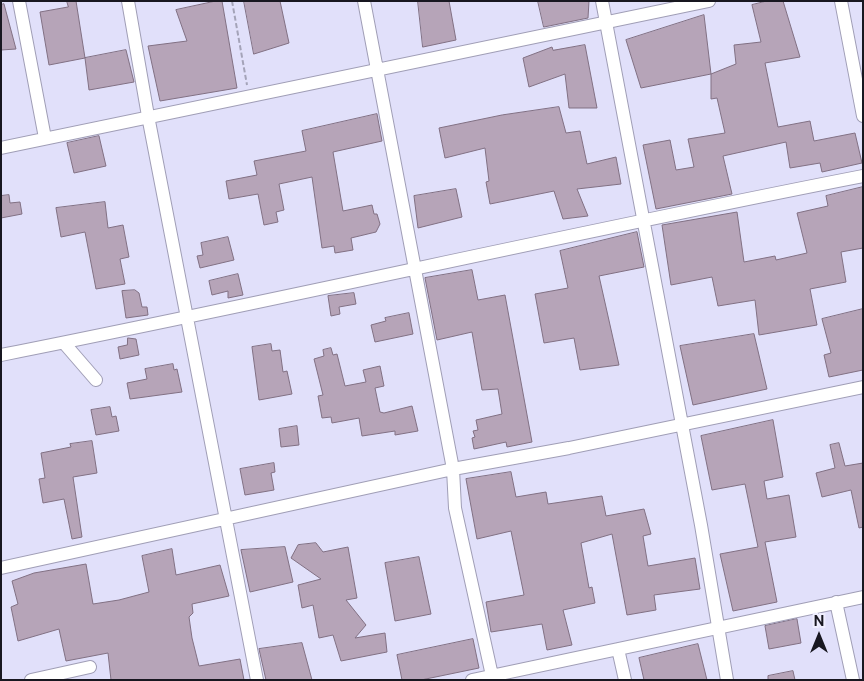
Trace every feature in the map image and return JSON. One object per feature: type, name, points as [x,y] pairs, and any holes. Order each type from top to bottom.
[{"type":"street","points":[[19,1],[45,138]]},
{"type":"street","points":[[128,1],[148,116],[257,680]]},
{"type":"street","points":[[364,1],[453,469],[455,508],[492,678]]},
{"type":"street","points":[[602,1],[682,425],[727,680]]},
{"type":"street","points":[[1,148],[709,1]]},
{"type":"street","points":[[840,1],[863,116]]},
{"type":"street","points":[[1,355],[188,318],[644,220],[863,176]]},
{"type":"street","points":[[64,343],[96,380]]},
{"type":"street","points":[[1,568],[453,469],[682,425],[863,387]]},
{"type":"street","points":[[472,680],[492,678],[863,596]]},
{"type":"street","points":[[836,602],[853,680]]},
{"type":"street","points":[[618,649],[625,680]]},
{"type":"street","points":[[32,680],[90,668]]},
{"type":"path","points":[[232,1],[249,96]]},
{"type":"building","points":[[67,1],[76,1],[85,58],[49,65],[40,12],[68,7]]},
{"type":"building","points":[[222,1],[237,88],[160,101],[148,46],[187,41],[176,10]]},
{"type":"building","points":[[244,1],[280,1],[289,43],[254,54]]},
{"type":"building","points":[[418,1],[449,1],[456,40],[423,47]]},
{"type":"building","points":[[538,1],[589,1],[588,18],[544,27]]},
{"type":"building","points":[[767,1],[783,1],[800,57],[765,63],[778,127],[810,121],[814,141],[855,133],[862,163],[822,172],[820,163],[790,168],[786,142],[723,156],[732,194],[656,209],[643,145],[670,140],[676,170],[694,167],[688,139],[725,133],[717,98],[711,99],[711,74],[736,64],[734,45],[761,42],[752,5]]},
{"type":"building","points":[[4,4],[16,49],[1,50],[1,5]]},
{"type":"building","points":[[704,15],[711,74],[641,88],[626,40]]},
{"type":"building","points":[[585,45],[597,108],[569,108],[565,74],[529,87],[523,58],[552,47],[553,50]]},
{"type":"building","points":[[126,50],[134,82],[89,90],[85,58]]},
{"type":"building","points":[[559,107],[566,133],[580,131],[587,164],[616,157],[621,184],[577,189],[588,216],[563,219],[554,191],[490,204],[486,182],[489,181],[485,148],[445,158],[439,128],[502,115]]},
{"type":"building","points":[[377,114],[382,141],[333,152],[343,211],[372,205],[374,214],[377,214],[380,224],[376,232],[351,238],[353,250],[335,253],[334,246],[322,248],[312,177],[279,184],[284,210],[276,212],[278,222],[264,225],[258,194],[229,199],[226,181],[257,175],[254,161],[306,151],[302,131]]},
{"type":"building","points":[[99,136],[106,166],[74,173],[67,143]]},
{"type":"building","points":[[863,187],[863,248],[841,252],[846,282],[810,289],[817,325],[759,335],[755,300],[718,306],[712,277],[671,285],[662,225],[737,212],[744,262],[775,256],[776,260],[807,253],[797,213],[828,206],[826,196]]},
{"type":"building","points":[[456,189],[462,217],[418,228],[414,196]]},
{"type":"building","points":[[9,195],[10,203],[20,202],[22,214],[1,218],[1,196]]},
{"type":"building","points":[[105,202],[108,228],[123,225],[129,257],[120,259],[125,284],[96,289],[85,232],[61,237],[56,208]]},
{"type":"building","points":[[637,232],[644,267],[599,276],[619,365],[580,370],[574,338],[544,343],[535,294],[568,288],[560,251]]},
{"type":"building","points":[[228,237],[234,260],[200,268],[197,256],[203,255],[201,243]]},
{"type":"building","points":[[472,270],[478,300],[505,295],[532,442],[507,447],[506,442],[474,449],[472,438],[475,437],[473,431],[478,430],[476,420],[502,414],[498,389],[482,390],[472,332],[437,340],[425,278]]},
{"type":"building","points":[[238,274],[243,295],[228,298],[228,291],[212,295],[209,281]]},
{"type":"building","points":[[135,290],[139,293],[142,307],[147,307],[148,315],[126,318],[122,291]]},
{"type":"building","points":[[354,293],[356,304],[339,307],[340,314],[331,316],[328,296]]},
{"type":"building","points":[[863,309],[863,370],[829,377],[824,355],[831,353],[822,319]]},
{"type":"building","points":[[409,313],[413,334],[375,342],[371,325],[386,321],[385,318]]},
{"type":"building","points":[[754,334],[767,389],[693,405],[680,346]]},
{"type":"building","points":[[128,338],[136,339],[139,355],[120,359],[118,347],[127,345]]},
{"type":"building","points":[[271,344],[272,351],[280,350],[283,372],[287,371],[292,394],[259,400],[252,347]]},
{"type":"building","points":[[331,348],[333,355],[337,354],[345,386],[366,382],[363,370],[380,366],[384,386],[375,388],[380,412],[384,413],[412,406],[418,431],[395,435],[395,431],[362,436],[359,418],[332,423],[331,417],[322,418],[318,396],[323,395],[314,359],[324,356],[323,350]]},
{"type":"building","points":[[173,364],[174,370],[177,369],[182,392],[130,399],[127,383],[147,379],[145,369]]},
{"type":"building","points":[[110,407],[112,417],[116,416],[119,431],[96,435],[91,410]]},
{"type":"building","points":[[773,420],[783,477],[764,481],[767,499],[789,495],[796,537],[765,542],[777,602],[733,611],[720,554],[758,547],[745,484],[712,490],[701,436]]},
{"type":"building","points":[[297,426],[299,445],[281,447],[279,429]]},
{"type":"building","points":[[92,441],[97,473],[73,477],[82,537],[72,539],[64,499],[43,503],[39,479],[45,478],[41,453],[71,447],[70,444]]},
{"type":"building","points":[[839,443],[845,466],[863,463],[863,527],[859,528],[851,490],[822,497],[816,473],[835,468],[830,445]]},
{"type":"building","points":[[274,463],[275,472],[271,473],[274,490],[245,495],[240,469]]},
{"type":"building","points":[[511,472],[516,497],[546,492],[548,504],[602,496],[606,516],[644,509],[651,534],[643,536],[648,566],[695,558],[700,589],[654,595],[656,610],[627,615],[612,534],[581,543],[589,588],[592,587],[595,603],[563,610],[572,645],[547,650],[542,624],[491,632],[486,602],[524,595],[511,531],[477,539],[466,479]]},
{"type":"building","points":[[316,543],[323,552],[348,547],[357,598],[346,600],[366,625],[355,638],[385,633],[387,652],[341,661],[333,635],[319,638],[313,605],[302,608],[298,585],[321,579],[291,558],[298,545]]},
{"type":"building","points":[[285,547],[293,582],[250,592],[241,550]]},
{"type":"building","points":[[172,549],[176,575],[220,565],[229,596],[192,604],[193,613],[189,617],[192,638],[199,666],[240,659],[244,680],[111,680],[108,653],[66,661],[59,629],[18,641],[11,607],[18,604],[12,581],[34,573],[86,564],[93,604],[119,600],[149,592],[142,556]]},
{"type":"building","points":[[419,557],[431,614],[395,621],[385,563]]},
{"type":"building","points":[[797,619],[801,643],[769,649],[765,626]]},
{"type":"building","points":[[473,639],[479,668],[421,680],[402,680],[397,655]]},
{"type":"building","points":[[302,643],[312,680],[266,680],[259,649]]},
{"type":"building","points":[[698,644],[707,680],[644,680],[639,658]]},
{"type":"building","points":[[793,671],[795,680],[768,680],[768,676]]}]
